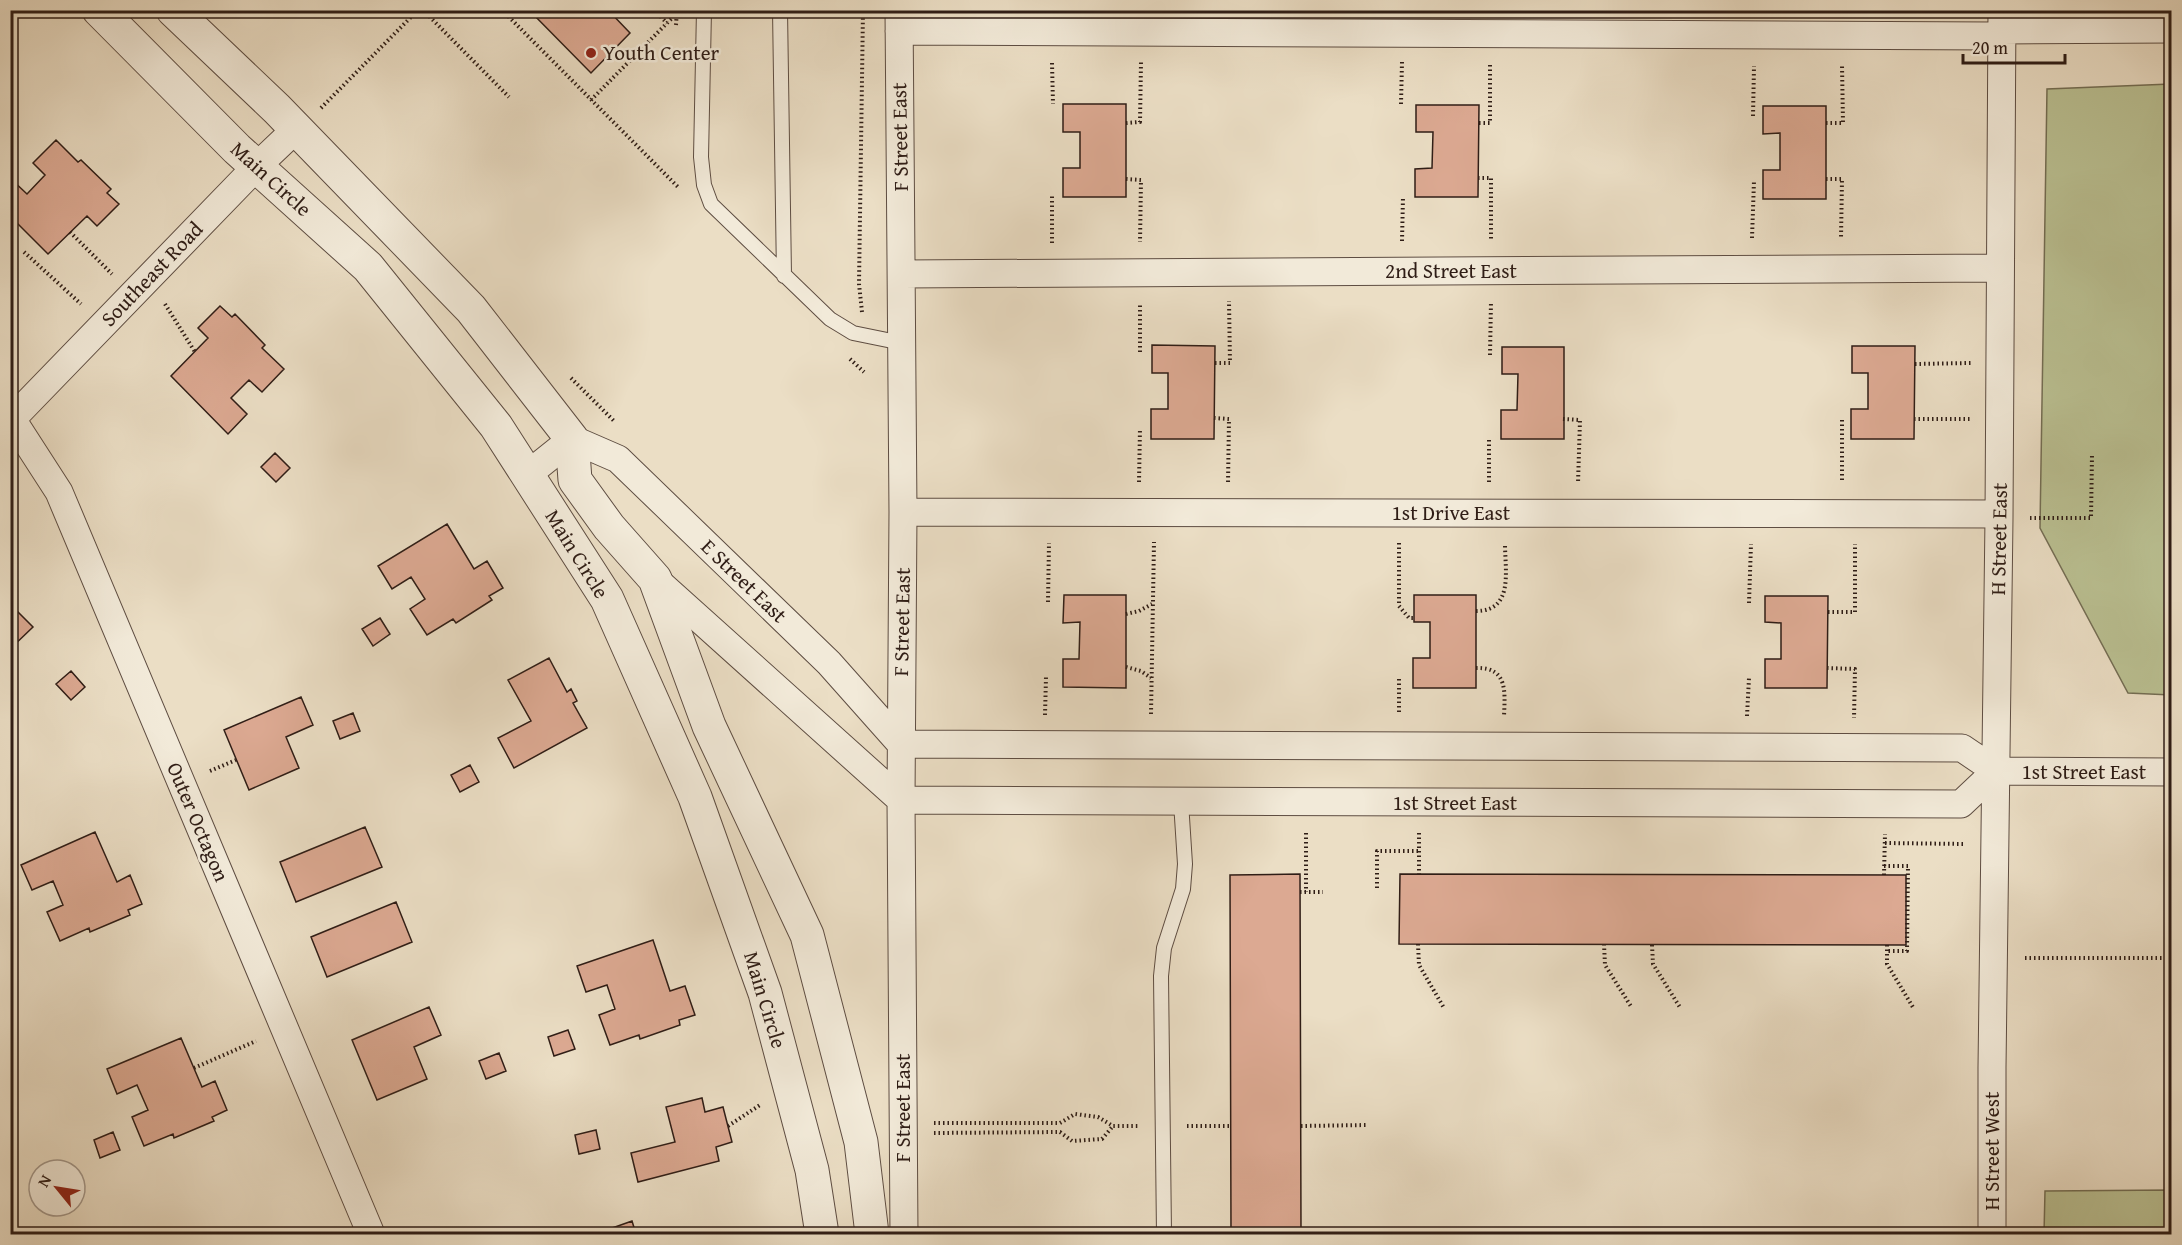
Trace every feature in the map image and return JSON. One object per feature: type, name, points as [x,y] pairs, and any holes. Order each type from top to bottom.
[{"type":"street","name":"Main Circle","points":[[99,10],[256,166],[368,267],[496,426],[606,599],[695,797],[765,993],[812,1170],[822,1234]]},
{"type":"street","points":[[173,10],[308,119],[471,309],[572,439],[527,475]]},
{"type":"street","points":[[899,21],[1052,32],[1993,36],[2002,20],[2172,29]]},
{"type":"street","name":"H Street East","points":[[1992,1068],[2002,20]]},
{"type":"street","name":"F Street East","points":[[899,21],[903,512],[901,800],[904,1234]]},
{"type":"street","name":"Southeast Road","points":[[11,419],[256,166],[308,119]]},
{"type":"street","name":"2nd Street East","points":[[902,274],[2000,268]]},
{"type":"street","name":"Outer Octagon","points":[[11,419],[59,492],[371,1234]]},
{"type":"street","name":"Main Circle","points":[[572,439],[575,480],[609,526],[655,579],[709,726],[807,935],[861,1142],[872,1234]]},
{"type":"street","name":"E Street East","points":[[572,439],[618,459],[829,663],[901,744]]},
{"type":"street","name":"1st Drive East","points":[[903,512],[1999,516]]},
{"type":"street","points":[[655,579],[901,800]]},
{"type":"street","name":"1st Street East","points":[[901,744],[1962,748],[1996,771],[2172,772]]},
{"type":"street","name":"1st Street East","points":[[901,800],[1961,804],[1996,771]]},
{"type":"street","name":"H Street West","points":[[1992,1068],[1992,1234]]},
{"type":"lane","points":[[704,10],[701,157],[704,185],[711,204],[830,319],[853,333],[902,343]]},
{"type":"lane","points":[[780,10],[784,276]]},
{"type":"lane","points":[[1164,1234],[1161,976],[1164,948],[1184,889],[1185,864],[1181,802]]},
{"type":"path","points":[[308,119],[418,10]]},
{"type":"path","points":[[423,10],[509,97]]},
{"type":"path","points":[[654,10],[667,23]]},
{"type":"path","points":[[863,10],[860,284],[864,372]]},
{"type":"path","points":[[591,100],[676,13]]},
{"type":"path","points":[[1052,32],[1053,104]]},
{"type":"path","points":[[1126,123],[1140,122],[1141,32]]},
{"type":"path","points":[[1401,104],[1403,33]]},
{"type":"path","points":[[1479,123],[1490,123],[1490,33]]},
{"type":"path","points":[[1753,116],[1754,35]]},
{"type":"path","points":[[1826,123],[1843,123],[1842,35]]},
{"type":"path","points":[[1478,178],[1491,178],[1490,355]]},
{"type":"path","points":[[1126,179],[1141,180],[1140,352]]},
{"type":"path","points":[[1826,179],[1842,179],[1840,269]]},
{"type":"path","points":[[1750,270],[1754,182]]},
{"type":"path","points":[[1051,273],[1052,195]]},
{"type":"path","points":[[1402,197],[1402,272]]},
{"type":"path","points":[[70,232],[141,286],[195,352]]},
{"type":"path","points":[[24,252],[103,325]]},
{"type":"path","points":[[1215,363],[1230,363],[1229,273]]},
{"type":"path","points":[[1915,364],[2000,363]]},
{"type":"path","points":[[1214,418],[1229,419],[1227,512]]},
{"type":"path","points":[[1914,419],[2000,418]]},
{"type":"path","points":[[1563,419],[1580,420],[1577,513]]},
{"type":"path","points":[[1828,612],[1855,612],[1842,420]]},
{"type":"path","points":[[1140,428],[1153,603],[1151,745]]},
{"type":"path","points":[[1476,611],[1489,611],[1501,601],[1505,586],[1489,437]]},
{"type":"path","points":[[1999,516],[2091,518],[2092,455]]},
{"type":"path","points":[[1048,602],[1050,512]]},
{"type":"path","points":[[1399,513],[1399,606],[1409,618],[1414,618]]},
{"type":"path","points":[[1749,603],[1752,514]]},
{"type":"path","points":[[1126,614],[1139,611],[1153,603]]},
{"type":"path","points":[[1126,667],[1140,671],[1152,679]]},
{"type":"path","points":[[1476,668],[1487,667],[1499,675],[1505,689],[1503,746]]},
{"type":"path","points":[[1827,668],[1855,669],[1853,747]]},
{"type":"path","points":[[1746,747],[1749,678]]},
{"type":"path","points":[[1306,802],[1306,892]]},
{"type":"path","points":[[1419,802],[1419,875]]},
{"type":"path","points":[[1884,875],[1886,804]]},
{"type":"path","points":[[1885,843],[1995,844]]},
{"type":"path","points":[[1377,888],[1377,851],[1419,851]]},
{"type":"path","points":[[1884,866],[1908,866],[1907,951],[1887,951]]},
{"type":"path","points":[[1300,892],[1323,892]]},
{"type":"path","points":[[1418,944],[1419,965],[1444,1008]]},
{"type":"path","points":[[1604,944],[1605,965],[1632,1008]]},
{"type":"path","points":[[1652,945],[1653,964],[1681,1009]]},
{"type":"path","points":[[1887,945],[1887,964],[1914,1010]]},
{"type":"path","points":[[2025,958],[2172,958]]},
{"type":"path","points":[[194,1068],[284,1029]]},
{"type":"path","points":[[929,1123],[1060,1123],[1076,1114],[1098,1117],[1113,1126],[1102,1139],[1072,1141],[1060,1132],[929,1133]]},
{"type":"path","points":[[1060,1123],[1060,1132]]},
{"type":"path","points":[[1301,1126],[1368,1125]]},
{"type":"green space","points":[[2172,84],[2171,695],[2128,693],[2040,528],[2047,89]]},
{"type":"green space","points":[[2171,1190],[2171,1234],[2044,1234],[2045,1191]]},
{"type":"building","name":"Youth Center","points":[[529,10],[608,10],[630,33],[591,73]]},
{"type":"building","points":[[1063,104],[1126,104],[1126,197],[1063,197],[1063,168],[1080,168],[1080,132],[1063,132]]},
{"type":"building","points":[[1416,105],[1479,105],[1478,197],[1415,197],[1415,169],[1432,168],[1433,132],[1416,132]]},
{"type":"building","points":[[1763,106],[1826,106],[1826,199],[1763,199],[1763,170],[1780,170],[1780,133],[1763,134]]},
{"type":"building","points":[[56,140],[111,189],[107,193],[119,204],[97,226],[87,216],[48,254],[10,216],[10,178],[27,194],[45,175],[33,163]]},
{"type":"building","points":[[220,306],[232,317],[235,314],[265,345],[262,348],[284,369],[262,392],[249,380],[231,398],[247,414],[228,434],[171,376],[208,338],[198,328]]},
{"type":"building","points":[[1152,345],[1215,346],[1214,439],[1151,439],[1151,409],[1168,409],[1168,373],[1152,373]]},
{"type":"building","points":[[1852,346],[1915,346],[1914,439],[1851,439],[1851,409],[1868,409],[1868,373],[1852,373]]},
{"type":"building","points":[[1502,347],[1564,347],[1564,439],[1501,439],[1501,410],[1517,410],[1518,374],[1502,374]]},
{"type":"building","points":[[275,453],[290,468],[276,482],[261,467]]},
{"type":"building","points":[[447,524],[474,569],[487,561],[503,588],[489,596],[492,600],[456,623],[453,619],[427,635],[410,609],[425,599],[411,577],[392,589],[378,566]]},
{"type":"building","points":[[1064,595],[1126,595],[1126,688],[1063,687],[1063,659],[1079,659],[1080,622],[1063,623]]},
{"type":"building","points":[[1414,595],[1476,595],[1476,688],[1413,688],[1413,658],[1430,658],[1430,622],[1414,622]]},
{"type":"building","points":[[1765,596],[1828,596],[1827,688],[1765,688],[1765,659],[1781,659],[1781,623],[1765,622]]},
{"type":"building","points":[[10,598],[14,602],[11,605],[33,627],[10,649]]},
{"type":"building","points":[[380,618],[390,634],[373,646],[362,629]]},
{"type":"building","points":[[549,658],[567,692],[571,689],[577,701],[573,703],[587,728],[514,768],[498,738],[531,721],[508,680]]},
{"type":"building","points":[[71,671],[85,687],[71,700],[56,684]]},
{"type":"building","points":[[301,697],[313,725],[286,737],[299,768],[249,790],[224,730]]},
{"type":"building","points":[[353,713],[360,731],[340,739],[333,721]]},
{"type":"building","points":[[470,765],[479,782],[460,792],[451,775]]},
{"type":"building","points":[[365,827],[382,867],[296,902],[280,862]]},
{"type":"building","points":[[95,832],[117,882],[130,875],[142,904],[128,910],[130,915],[90,932],[89,928],[60,941],[47,912],[63,905],[53,881],[32,890],[21,865]]},
{"type":"building","points":[[1300,874],[1301,1234],[1231,1234],[1230,875]]},
{"type":"building","points":[[1400,874],[1906,875],[1906,945],[1399,944]]},
{"type":"building","points":[[396,902],[412,942],[327,977],[311,937]]},
{"type":"building","points":[[653,940],[670,991],[685,986],[695,1015],[679,1020],[680,1025],[640,1039],[639,1035],[610,1045],[599,1015],[615,1009],[607,985],[586,992],[577,966]]},
{"type":"building","points":[[429,1007],[441,1035],[414,1047],[427,1079],[377,1100],[352,1040]]},
{"type":"building","points":[[568,1030],[575,1049],[554,1056],[548,1037]]},
{"type":"building","points":[[181,1038],[202,1087],[215,1081],[227,1110],[212,1117],[214,1121],[174,1138],[173,1134],[144,1146],[132,1117],[148,1110],[137,1085],[117,1094],[107,1069]]},
{"type":"building","points":[[499,1053],[506,1071],[486,1079],[479,1061]]},
{"type":"building","points":[[702,1098],[705,1112],[723,1107],[732,1142],[716,1147],[719,1161],[638,1182],[631,1153],[675,1142],[666,1107]]},
{"type":"building","points":[[596,1130],[600,1149],[579,1154],[575,1135]]},
{"type":"building","points":[[113,1132],[120,1150],[100,1158],[94,1140]]},
{"type":"building","points":[[632,1221],[636,1234],[602,1234],[601,1232]]},
{"type":"place","name":"Youth Center","points":[[591,53]]}]
